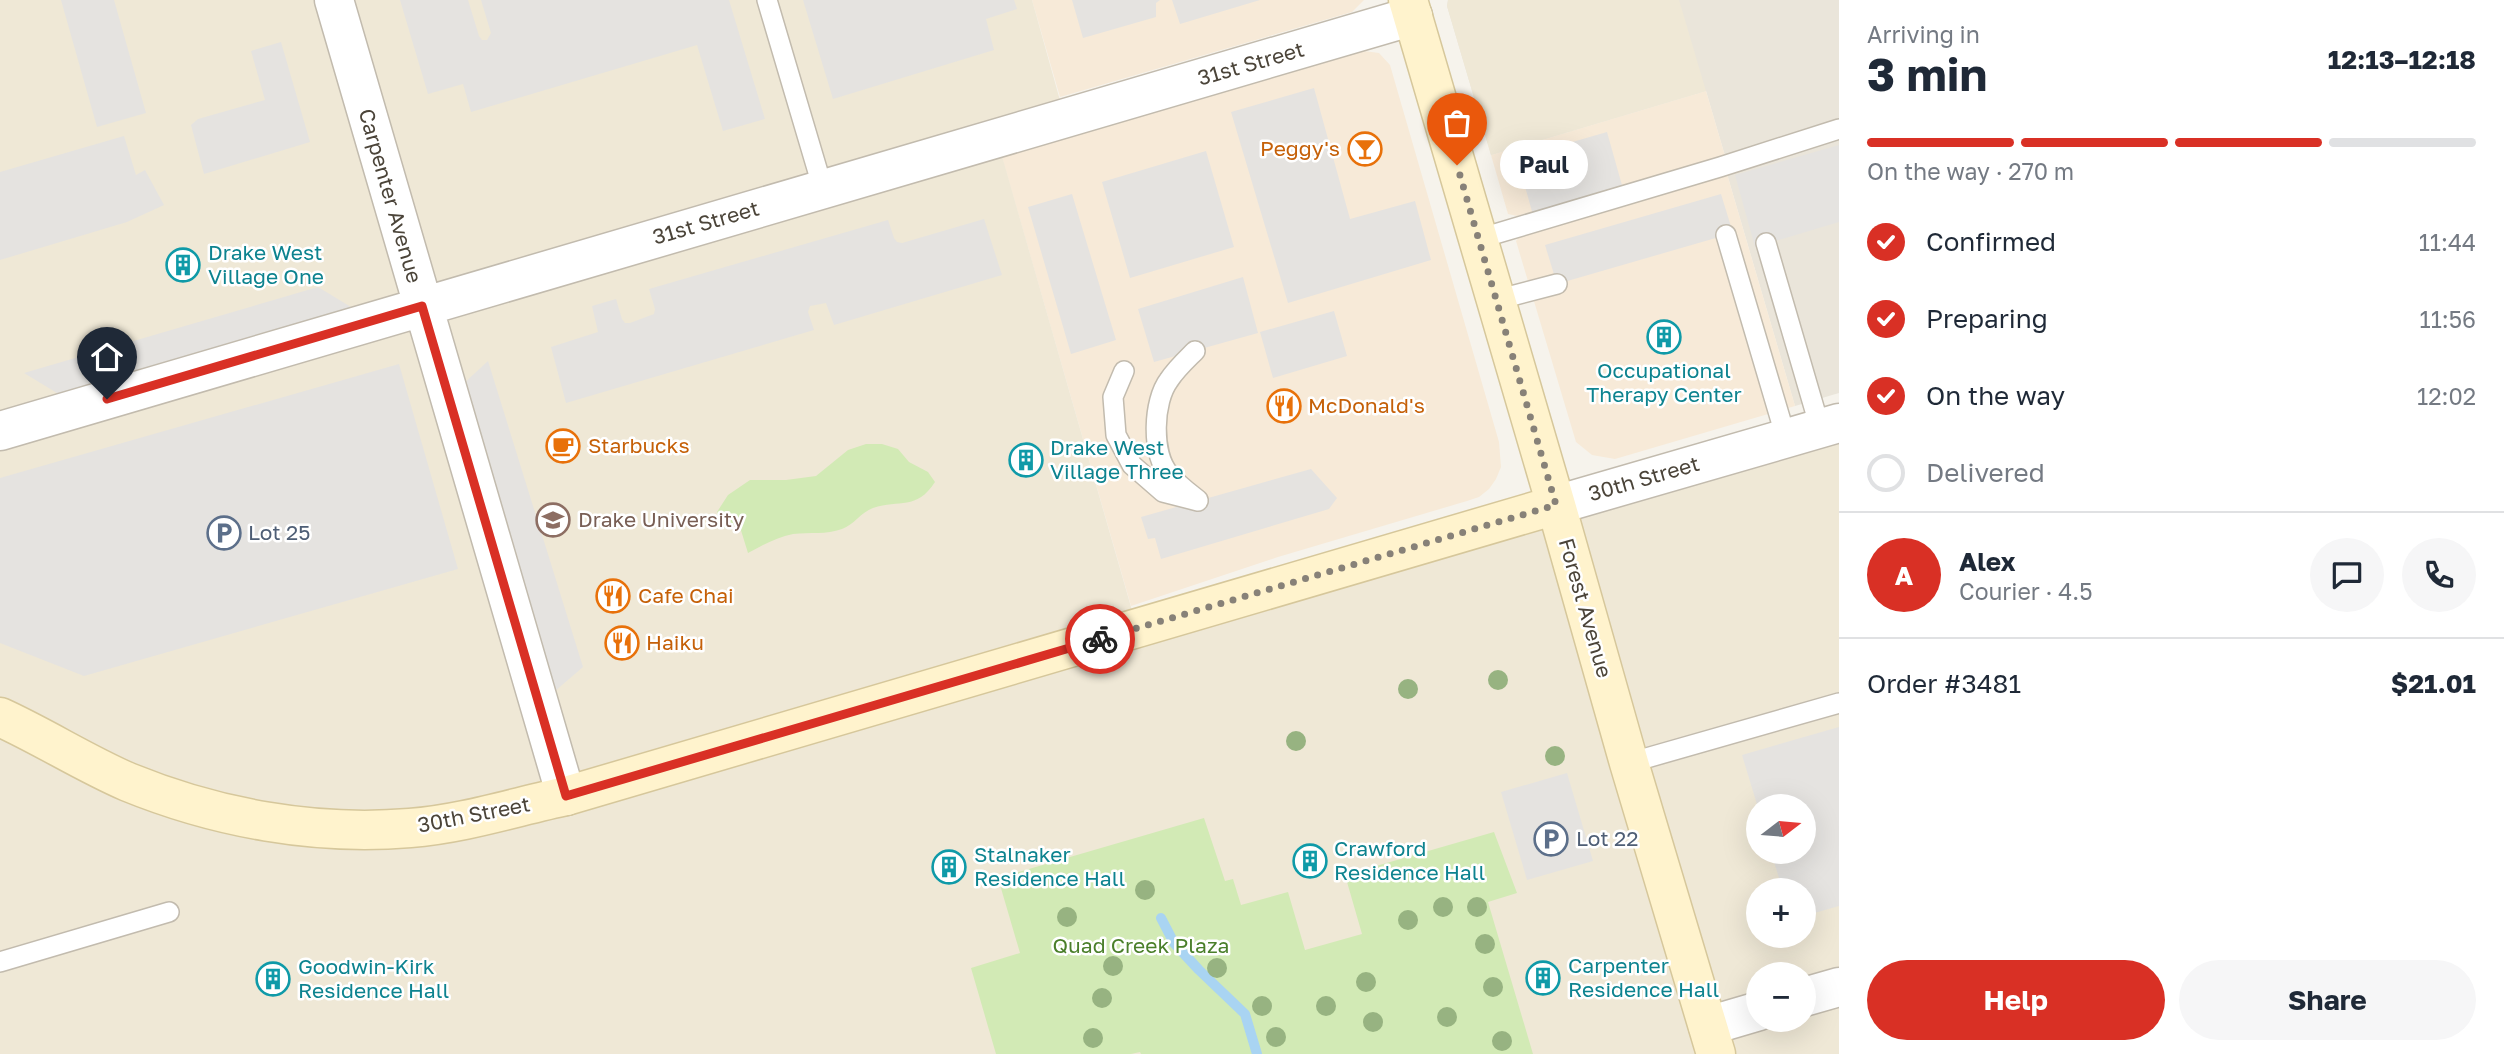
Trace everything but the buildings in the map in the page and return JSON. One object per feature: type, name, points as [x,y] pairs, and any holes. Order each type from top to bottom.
[{"type":"main road","name":"Forest Avenue","points":[[1411,8],[1629,763],[1712,1040]]},
{"type":"main road","name":"30th Street","points":[[0,717],[67,754],[129,782],[195,806],[338,831],[452,823],[566,796],[1556,505]]},
{"type":"street","name":"Carpenter Avenue","points":[[334,0],[566,796]]},
{"type":"street","name":"31st Street","points":[[0,431],[823,189],[1411,8]]},
{"type":"street","name":"30th Street","points":[[1556,505],[1815,430]]},
{"type":"street","points":[[1816,994],[1839,987]]},
{"type":"street","points":[[1712,1040],[1746,1019]]},
{"type":"lane","points":[[767,0],[823,189]]},
{"type":"lane","points":[[1478,239],[1839,129]]},
{"type":"lane","points":[[1726,235],[1815,430]]},
{"type":"lane","points":[[1766,243],[1815,430]]},
{"type":"lane","points":[[1496,300],[1557,284]]},
{"type":"lane","points":[[1124,371],[1113,397],[1116,435],[1132,465],[1163,492],[1198,501],[1167,472],[1158,451],[1156,424],[1158,400],[1168,380],[1195,351]]},
{"type":"lane","points":[[1629,763],[1839,703]]},
{"type":"lane","points":[[0,962],[169,912]]},
{"type":"shaded area","name":"Drake University","points":[[0,0],[1032,0],[1066,122],[998,142],[1139,635],[1839,423],[1839,1054],[0,1054]]},
{"type":"shaded area","points":[[61,0],[114,0],[146,113],[97,127]]},
{"type":"shaded area","points":[[400,0],[468,0],[479,36],[482,40],[487,40],[491,33],[481,0],[729,0],[765,119],[723,131],[697,45],[471,112],[463,84],[428,94]]},
{"type":"shaded area","points":[[803,0],[1014,0],[1017,9],[986,19],[994,50],[833,99]]},
{"type":"shaded area","points":[[1032,0],[1364,0],[1352,12],[1060,97]]},
{"type":"shaded area","points":[[1072,0],[1160,0],[1156,3],[1156,17],[1083,38]]},
{"type":"shaded area","points":[[1172,0],[1260,0],[1180,24]]},
{"type":"shaded area","points":[[1448,0],[1839,0],[1839,120],[1725,156],[1706,91],[1491,155],[1447,6]]},
{"type":"shaded area","points":[[1448,0],[1679,0],[1706,91],[1491,155],[1447,6]]},
{"type":"shaded area","points":[[281,42],[310,142],[204,174],[191,125],[198,119],[265,100],[251,51]]},
{"type":"shaded area","points":[[1364,51],[1379,53],[1390,65],[1499,442],[1501,467],[1496,479],[1479,497],[1278,557],[1131,606],[1002,157]]},
{"type":"shaded area","points":[[1314,88],[1350,219],[1415,201],[1431,260],[1288,303],[1231,112]]},
{"type":"shaded area","points":[[1706,91],[1725,156],[1517,216],[1508,214],[1491,155]]},
{"type":"shaded area","points":[[1607,132],[1625,196],[1535,222],[1517,158]]},
{"type":"shaded area","points":[[124,136],[136,175],[145,170],[164,205],[127,222],[0,260],[0,172]]},
{"type":"shaded area","points":[[1839,139],[1839,393],[1795,406],[1727,174]]},
{"type":"shaded area","points":[[1839,145],[1839,222],[1755,247],[1735,175]]},
{"type":"shaded area","points":[[1206,151],[1234,247],[1130,278],[1102,182]]},
{"type":"shaded area","points":[[1727,174],[1795,406],[1615,459],[1592,455],[1576,442],[1516,241],[1519,237]]},
{"type":"shaded area","points":[[1072,194],[1116,340],[1071,354],[1028,207]]},
{"type":"shaded area","points":[[1721,194],[1733,233],[1557,284],[1545,245]]},
{"type":"shaded area","points":[[984,219],[1002,275],[834,325],[826,303],[810,306],[808,312],[814,330],[566,403],[551,347],[598,332],[592,306],[616,299],[622,319],[625,323],[630,323],[654,314],[649,289],[888,220],[894,238],[902,243]]},
{"type":"shaded area","points":[[1243,277],[1258,333],[1154,362],[1138,309]]},
{"type":"shaded area","points":[[318,287],[374,321],[80,407],[24,373]]},
{"type":"shaded area","points":[[1334,311],[1347,356],[1273,378],[1260,332]]},
{"type":"shaded area","points":[[488,361],[583,667],[540,704],[449,397]]},
{"type":"shaded area","name":"Lot 25","points":[[399,364],[458,569],[84,676],[0,643],[0,478]]},
{"type":"shaded area","points":[[1311,469],[1337,498],[1329,509],[1161,559],[1155,538],[1148,539],[1141,517]]},
{"type":"shaded area","points":[[1839,727],[1839,906],[1816,913],[1816,878],[1779,878],[1775,864],[1816,864],[1816,794],[1754,794],[1742,755]]},
{"type":"shaded area","name":"Lot 22","points":[[1567,773],[1593,861],[1527,880],[1501,792]]},
{"type":"green space","points":[[866,444],[882,444],[898,449],[909,462],[928,472],[935,482],[914,501],[873,508],[842,529],[787,535],[748,553],[739,524],[721,529],[717,512],[728,495],[750,480],[786,480],[816,476],[848,450]]},
{"type":"green space","name":"Quad Creek Plaza","points":[[1204,818],[1225,881],[1233,879],[1241,905],[1288,892],[1305,950],[1362,934],[1345,875],[1494,832],[1517,893],[1488,902],[1533,1054],[996,1054],[971,968],[1020,953],[998,878]]},
{"type":"waterway","points":[[1161,918],[1174,943],[1245,1014],[1257,1054]]},
{"type":"way so far","points":[[1100,639],[1556,505],[1457,165]]},
{"type":"place","name":"Peggy's","points":[[1365,149]]},
{"type":"place","name":"Paul","points":[[1457,165]]},
{"type":"place","name":"Drake West Village One","points":[[183,265]]},
{"type":"place","name":"Occupational Therapy Center","points":[[1664,337]]},
{"type":"place","name":"McDonald's","points":[[1284,406]]},
{"type":"place","name":"Starbucks","points":[[563,446]]},
{"type":"place","name":"Drake West Village Three","points":[[1026,460]]},
{"type":"place","name":"Drake University","points":[[553,520]]},
{"type":"place","name":"Lot 25","points":[[224,533]]},
{"type":"place","name":"Cafe Chai","points":[[613,596]]},
{"type":"place","name":"Haiku","points":[[622,643]]},
{"type":"place","name":"Lot 22","points":[[1551,839]]},
{"type":"place","name":"Crawford Residence Hall","points":[[1310,861]]},
{"type":"place","name":"Stalnaker Residence Hall","points":[[949,867]]},
{"type":"place","name":"Carpenter Residence Hall","points":[[1543,978]]},
{"type":"place","name":"Goodwin-Kirk Residence Hall","points":[[273,979]]},
{"type":"route","points":[[107,399],[422,306],[566,796],[1100,639]]}]
